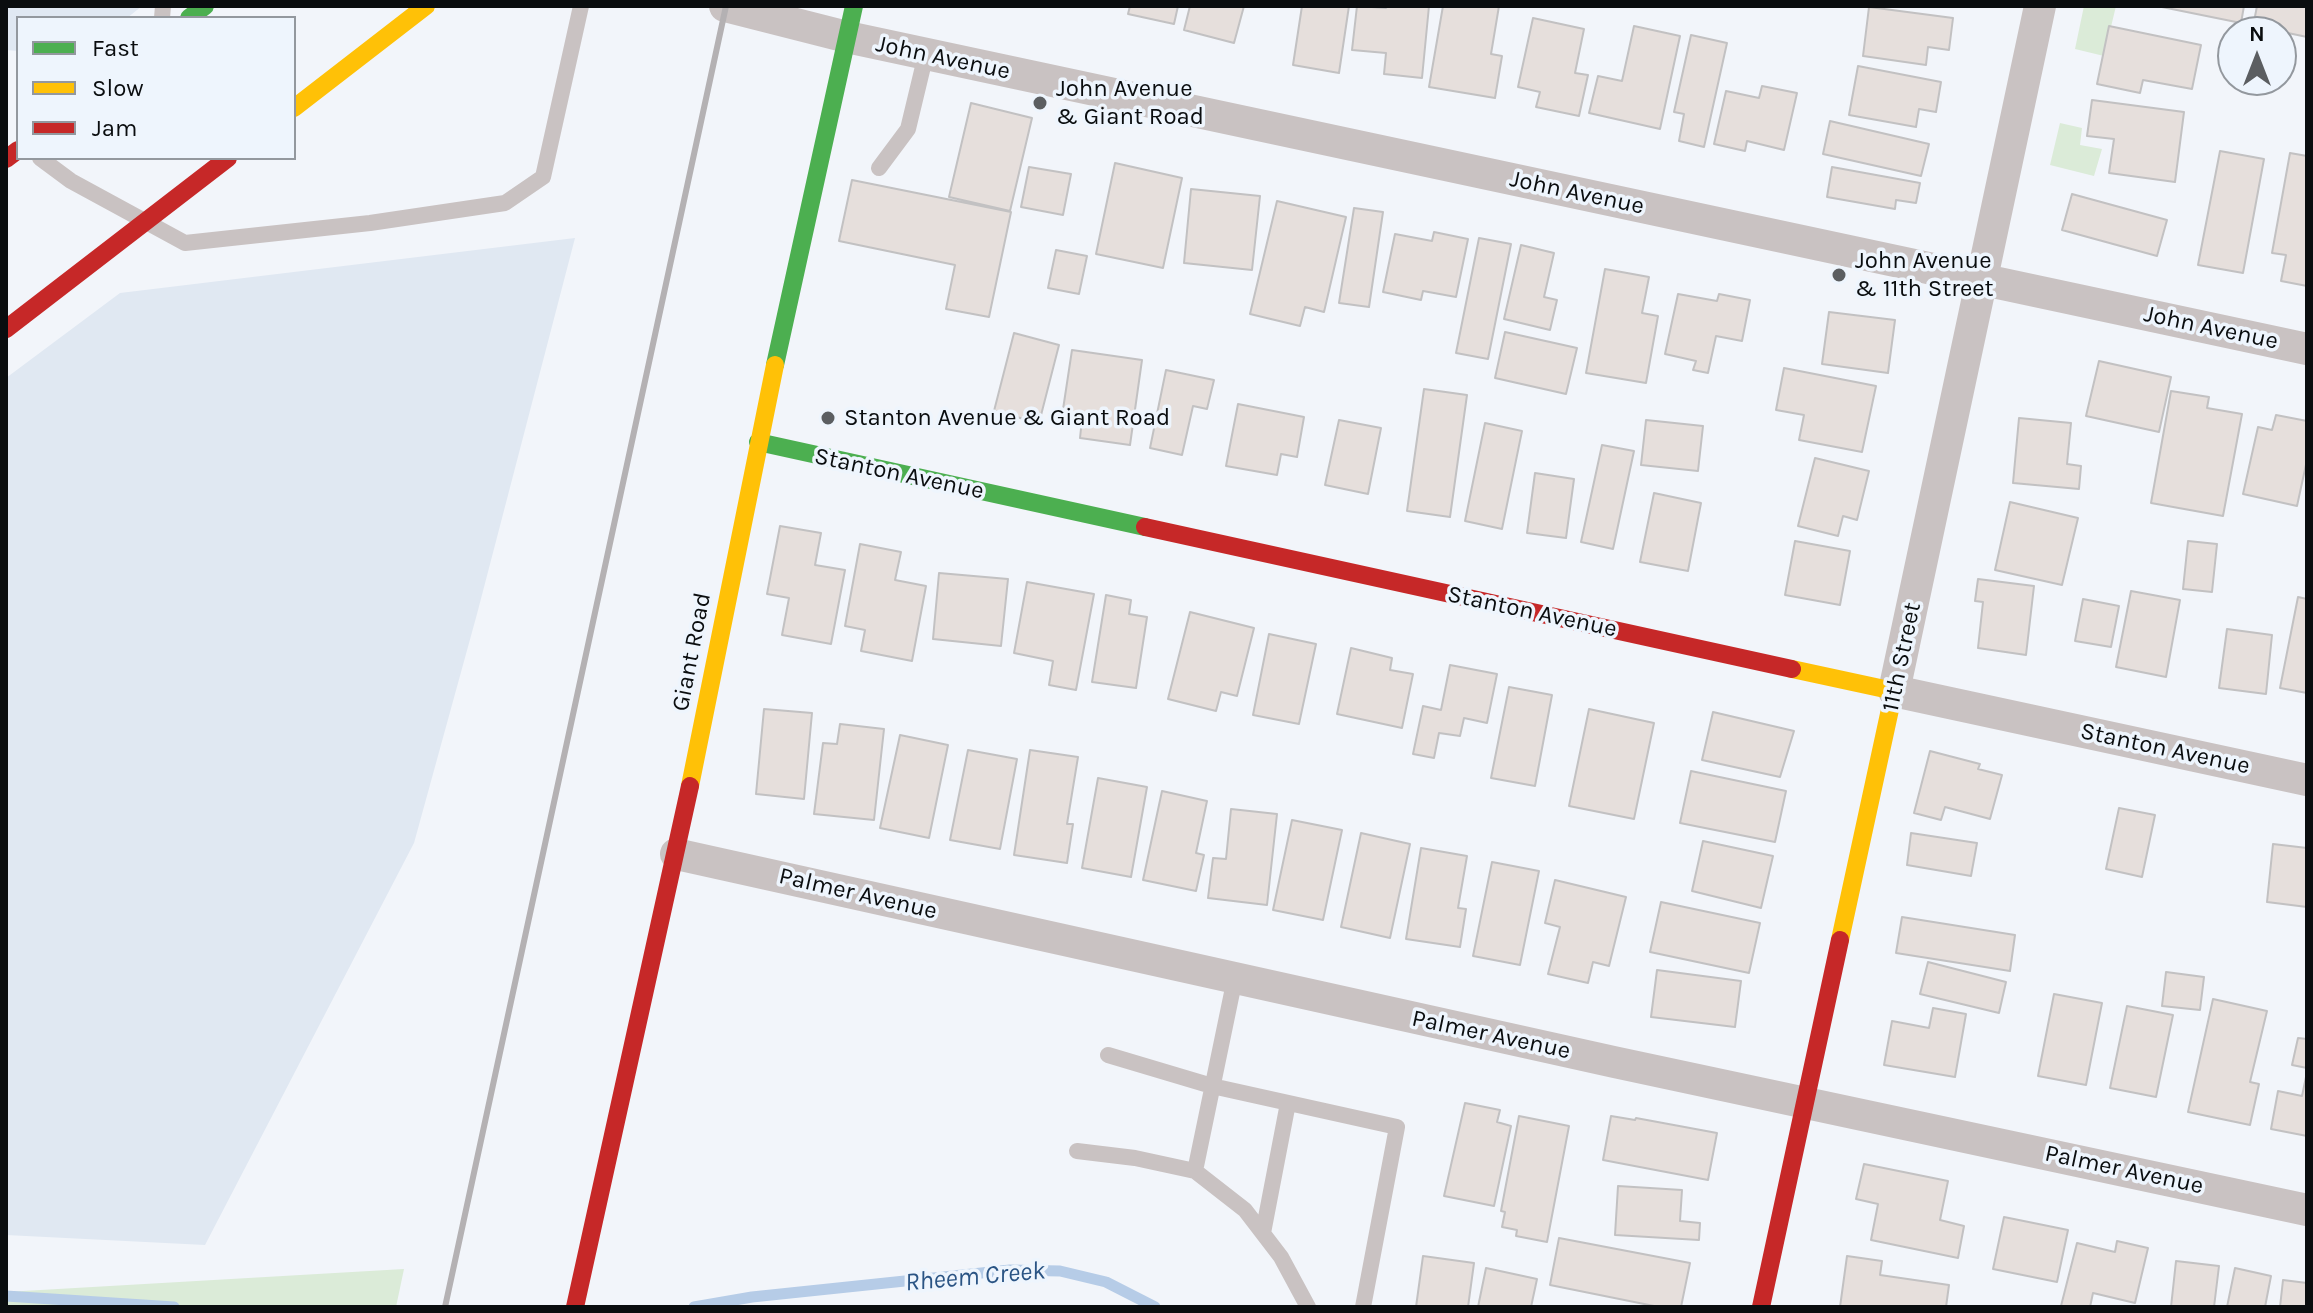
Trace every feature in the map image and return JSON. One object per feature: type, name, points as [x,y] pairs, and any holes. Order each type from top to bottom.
[{"type":"main road","points":[[296,106],[426,6]]},
{"type":"main road","name":"Giant Road","points":[[575,1307],[676,854],[758,442],[851,22]]},
{"type":"main road","points":[[6,329],[225,160]]},
{"type":"main road","name":"Stanton Avenue","points":[[758,442],[1894,691]]},
{"type":"main road","name":"11th Street","points":[[1761,1307],[1894,691]]},
{"type":"street","name":"John Avenue","points":[[725,6],[851,22],[926,54],[2307,349]]},
{"type":"street","name":"11th Street","points":[[1894,691],[2040,6]]},
{"type":"street","name":"Stanton Avenue","points":[[1894,691],[2307,780]]},
{"type":"street","name":"Palmer Avenue","points":[[676,854],[2307,1210]]},
{"type":"lane","points":[[43,160],[71,181],[185,243],[370,223],[505,203],[543,177],[581,6]]},
{"type":"lane","points":[[879,168],[908,129],[926,54]]},
{"type":"lane","points":[[1195,1171],[1235,978]]},
{"type":"lane","points":[[1108,1055],[1212,1086],[1397,1127],[1363,1307]]},
{"type":"lane","points":[[1263,1233],[1288,1103]]},
{"type":"lane","points":[[1077,1151],[1135,1158],[1195,1171],[1245,1210],[1281,1257],[1308,1307]]},
{"type":"shaded area","points":[[6,6],[142,6],[130,16],[16,16],[16,51],[6,50]]},
{"type":"shaded area","points":[[575,238],[414,843],[205,1245],[6,1235],[6,378],[120,293]]},
{"type":"green space","points":[[2084,6],[2116,6],[2104,56],[2075,49]]},
{"type":"green space","points":[[2060,123],[2082,128],[2080,145],[2102,149],[2094,176],[2050,165]]},
{"type":"green space","points":[[404,1269],[396,1307],[6,1307],[6,1292]]},
{"type":"building","points":[[1130,6],[1178,6],[1174,24],[1128,14]]},
{"type":"building","points":[[1190,6],[1244,6],[1234,43],[1184,30]]},
{"type":"building","points":[[1302,6],[1349,6],[1339,73],[1293,65]]},
{"type":"building","points":[[1357,6],[1429,6],[1422,78],[1384,74],[1386,53],[1352,50]]},
{"type":"building","points":[[1443,6],[1499,6],[1491,54],[1502,56],[1495,98],[1429,87]]},
{"type":"building","points":[[2157,6],[2244,6],[2242,16],[2217,18]]},
{"type":"building","points":[[2257,6],[2307,6],[2307,37],[2297,35],[2297,16],[2255,16]]},
{"type":"building","points":[[1869,7],[1953,18],[1949,50],[1928,47],[1926,65],[1863,56]]},
{"type":"building","points":[[1533,18],[1584,29],[1575,73],[1588,75],[1579,116],[1536,107],[1540,92],[1518,87]]},
{"type":"building","points":[[1634,26],[1680,36],[1660,129],[1589,113],[1598,76],[1622,81]]},
{"type":"building","points":[[2109,26],[2201,45],[2192,89],[2143,80],[2140,93],[2097,84]]},
{"type":"building","points":[[1691,35],[1727,43],[1704,147],[1679,141],[1684,114],[1674,112]]},
{"type":"building","points":[[1858,66],[1941,82],[1936,112],[1919,109],[1916,127],[1849,115]]},
{"type":"building","points":[[1762,86],[1797,93],[1784,150],[1747,141],[1745,151],[1714,144],[1726,91],[1759,98]]},
{"type":"building","points":[[2092,100],[2184,112],[2175,182],[2109,173],[2114,139],[2087,136]]},
{"type":"building","points":[[971,103],[1032,118],[1010,211],[949,197]]},
{"type":"building","points":[[1830,121],[1929,144],[1921,176],[1823,154]]},
{"type":"building","points":[[2220,151],[2264,159],[2243,273],[2198,265]]},
{"type":"building","points":[[2290,153],[2307,156],[2307,286],[2281,281],[2286,255],[2272,253]]},
{"type":"building","points":[[1115,163],[1182,178],[1163,268],[1096,254]]},
{"type":"building","points":[[1029,167],[1071,174],[1063,215],[1021,207]]},
{"type":"building","points":[[1832,167],[1920,183],[1916,203],[1896,200],[1895,209],[1827,197]]},
{"type":"building","points":[[852,180],[1011,212],[989,317],[946,309],[955,265],[839,241]]},
{"type":"building","points":[[1191,189],[1260,196],[1252,270],[1184,263]]},
{"type":"building","points":[[2072,194],[2167,220],[2157,256],[2062,230]]},
{"type":"building","points":[[1277,201],[1346,217],[1324,312],[1305,307],[1300,326],[1250,314]]},
{"type":"building","points":[[1354,208],[1383,212],[1369,307],[1339,303]]},
{"type":"building","points":[[1434,232],[1468,239],[1456,297],[1423,291],[1421,300],[1383,292],[1395,234],[1432,241]]},
{"type":"building","points":[[1479,238],[1511,244],[1488,359],[1456,353]]},
{"type":"building","points":[[1521,245],[1554,253],[1544,297],[1557,300],[1550,330],[1504,319]]},
{"type":"building","points":[[1056,250],[1087,256],[1079,294],[1048,288]]},
{"type":"building","points":[[1605,269],[1649,277],[1642,313],[1658,316],[1646,383],[1586,373]]},
{"type":"building","points":[[1678,294],[1717,301],[1719,294],[1750,300],[1742,341],[1716,336],[1708,373],[1693,370],[1696,361],[1665,354]]},
{"type":"building","points":[[1829,312],[1895,320],[1888,373],[1822,364]]},
{"type":"building","points":[[1505,332],[1577,348],[1566,394],[1495,378]]},
{"type":"building","points":[[1014,333],[1059,345],[1039,423],[994,411]]},
{"type":"building","points":[[1072,350],[1142,360],[1130,445],[1080,438],[1082,419],[1062,416]]},
{"type":"building","points":[[2099,361],[2171,377],[2159,432],[2086,416]]},
{"type":"building","points":[[1784,368],[1876,386],[1862,452],[1799,440],[1804,415],[1776,410]]},
{"type":"building","points":[[1166,370],[1214,380],[1207,409],[1193,406],[1182,455],[1150,448]]},
{"type":"building","points":[[1424,389],[1467,395],[1450,517],[1407,511]]},
{"type":"building","points":[[2171,391],[2209,397],[2207,408],[2242,414],[2223,516],[2151,503]]},
{"type":"building","points":[[1238,404],[1304,417],[1297,457],[1281,454],[1277,475],[1226,466]]},
{"type":"building","points":[[2276,415],[2307,421],[2307,460],[2297,506],[2243,494],[2258,427],[2272,430]]},
{"type":"building","points":[[2019,418],[2071,423],[2067,464],[2081,466],[2079,489],[2013,483]]},
{"type":"building","points":[[1339,420],[1381,428],[1368,494],[1325,485]]},
{"type":"building","points":[[1646,420],[1703,426],[1698,471],[1641,465]]},
{"type":"building","points":[[1485,423],[1522,431],[1502,529],[1465,521]]},
{"type":"building","points":[[1602,445],[1634,451],[1613,549],[1581,542]]},
{"type":"building","points":[[1815,458],[1869,471],[1857,520],[1843,516],[1838,536],[1798,526]]},
{"type":"building","points":[[1535,473],[1574,479],[1566,538],[1527,533]]},
{"type":"building","points":[[1654,493],[1701,503],[1688,571],[1640,562]]},
{"type":"building","points":[[2010,502],[2078,518],[2062,585],[1995,570]]},
{"type":"building","points":[[780,526],[821,533],[815,565],[845,570],[831,644],[782,635],[789,598],[767,594]]},
{"type":"building","points":[[1795,541],[1850,551],[1840,605],[1785,595]]},
{"type":"building","points":[[2188,541],[2217,544],[2212,592],[2183,589]]},
{"type":"building","points":[[860,544],[901,552],[895,580],[926,586],[912,661],[861,651],[865,630],[845,626]]},
{"type":"building","points":[[939,573],[1008,579],[1001,646],[933,639]]},
{"type":"building","points":[[1978,579],[2034,586],[2026,655],[1978,648],[1983,602],[1975,601]]},
{"type":"building","points":[[1027,582],[1094,594],[1076,690],[1049,685],[1053,661],[1014,653]]},
{"type":"building","points":[[2131,591],[2180,600],[2166,677],[2116,667]]},
{"type":"building","points":[[1106,595],[1131,600],[1129,614],[1147,617],[1136,688],[1092,682]]},
{"type":"building","points":[[2298,597],[2307,599],[2307,693],[2280,688]]},
{"type":"building","points":[[2083,599],[2119,606],[2111,647],[2075,641]]},
{"type":"building","points":[[1190,612],[1254,628],[1237,696],[1221,692],[1216,711],[1168,699]]},
{"type":"building","points":[[2227,629],[2272,635],[2266,694],[2219,688]]},
{"type":"building","points":[[1269,634],[1316,644],[1299,724],[1253,715]]},
{"type":"building","points":[[1351,648],[1392,658],[1390,670],[1413,674],[1402,728],[1337,714]]},
{"type":"building","points":[[1450,665],[1497,674],[1487,723],[1464,718],[1460,736],[1439,733],[1434,758],[1413,754],[1423,706],[1441,710]]},
{"type":"building","points":[[1509,687],[1552,695],[1535,786],[1491,778]]},
{"type":"building","points":[[764,709],[812,713],[804,799],[756,794]]},
{"type":"building","points":[[1589,709],[1654,723],[1634,819],[1569,806]]},
{"type":"building","points":[[1713,712],[1794,731],[1780,777],[1702,760]]},
{"type":"building","points":[[840,724],[884,729],[874,820],[814,814],[823,743],[837,744]]},
{"type":"building","points":[[900,735],[948,745],[929,838],[880,828]]},
{"type":"building","points":[[968,750],[1017,759],[1000,849],[950,840]]},
{"type":"building","points":[[1030,750],[1078,757],[1067,824],[1073,824],[1067,863],[1014,855]]},
{"type":"building","points":[[1930,751],[1980,764],[1978,769],[2002,775],[1990,819],[1945,807],[1941,820],[1914,813]]},
{"type":"building","points":[[1691,771],[1786,791],[1775,842],[1680,823]]},
{"type":"building","points":[[1098,778],[1147,787],[1131,877],[1082,868]]},
{"type":"building","points":[[1162,791],[1207,801],[1196,853],[1204,855],[1196,891],[1143,880]]},
{"type":"building","points":[[2119,808],[2155,815],[2142,877],[2106,869]]},
{"type":"building","points":[[1231,809],[1277,814],[1267,905],[1208,898],[1213,858],[1226,859]]},
{"type":"building","points":[[1292,820],[1342,830],[1323,920],[1273,910]]},
{"type":"building","points":[[1361,833],[1410,844],[1390,938],[1341,927]]},
{"type":"building","points":[[1911,833],[1977,843],[1971,876],[1907,865]]},
{"type":"building","points":[[1703,841],[1773,856],[1761,908],[1692,891]]},
{"type":"building","points":[[2273,844],[2307,848],[2307,907],[2267,902]]},
{"type":"building","points":[[1421,848],[1467,856],[1458,908],[1466,909],[1460,947],[1406,939]]},
{"type":"building","points":[[1492,862],[1539,871],[1520,965],[1473,956]]},
{"type":"building","points":[[1555,880],[1626,897],[1609,966],[1593,962],[1588,983],[1548,974],[1560,927],[1545,923]]},
{"type":"building","points":[[1661,902],[1760,923],[1749,973],[1650,952]]},
{"type":"building","points":[[1902,917],[2015,935],[2010,971],[1896,953]]},
{"type":"building","points":[[1928,962],[2006,982],[1999,1013],[1920,994]]},
{"type":"building","points":[[1657,970],[1741,981],[1735,1027],[1651,1017]]},
{"type":"building","points":[[2166,972],[2204,977],[2200,1010],[2162,1006]]},
{"type":"building","points":[[2054,994],[2102,1003],[2086,1085],[2038,1076]]},
{"type":"building","points":[[2213,999],[2267,1011],[2250,1082],[2259,1084],[2250,1125],[2188,1112]]},
{"type":"building","points":[[2127,1006],[2173,1015],[2156,1097],[2110,1088]]},
{"type":"building","points":[[1933,1008],[1966,1014],[1955,1077],[1884,1065],[1892,1021],[1929,1028]]},
{"type":"building","points":[[2298,1038],[2307,1039],[2307,1068],[2292,1065]]},
{"type":"building","points":[[2307,1072],[2307,1136],[2271,1129],[2278,1091],[2302,1096]]},
{"type":"building","points":[[1465,1103],[1500,1110],[1497,1122],[1511,1126],[1494,1206],[1444,1196]]},
{"type":"building","points":[[1519,1116],[1569,1126],[1547,1242],[1516,1236],[1517,1230],[1502,1227],[1505,1212],[1501,1211]]},
{"type":"building","points":[[1611,1116],[1717,1133],[1708,1180],[1603,1160]]},
{"type":"building","points":[[1864,1164],[1948,1181],[1940,1220],[1964,1226],[1958,1258],[1871,1240],[1878,1204],[1856,1199]]},
{"type":"building","points":[[1618,1186],[1682,1190],[1680,1221],[1700,1223],[1699,1240],[1615,1235]]},
{"type":"building","points":[[2004,1217],[2068,1230],[2057,1282],[1993,1269]]},
{"type":"building","points":[[1559,1238],[1690,1263],[1681,1307],[1659,1307],[1550,1285]]},
{"type":"building","points":[[2117,1241],[2148,1248],[2135,1303],[2093,1293],[2090,1307],[2061,1306],[2077,1243],[2115,1252]]},
{"type":"building","points":[[1423,1256],[1474,1263],[1468,1307],[1416,1307]]},
{"type":"building","points":[[1847,1256],[1882,1261],[1880,1275],[1949,1285],[1946,1307],[1840,1307]]},
{"type":"building","points":[[2176,1261],[2219,1266],[2214,1307],[2171,1307]]},
{"type":"building","points":[[1486,1268],[1537,1279],[1531,1307],[1478,1307]]},
{"type":"building","points":[[2235,1268],[2271,1276],[2265,1307],[2227,1307]]},
{"type":"building","points":[[2283,1280],[2307,1283],[2307,1307],[2280,1307]]},
{"type":"waterway","name":"Rheem Creek","points":[[694,1307],[752,1297],[1010,1270],[1060,1271],[1106,1282],[1155,1307]]},
{"type":"waterway","name":"Rheem Creek","points":[[6,1296],[174,1307]]},
{"type":"railway","points":[[445,1307],[726,6]]},
{"type":"traffic: fast","points":[[192,16],[205,6]]},
{"type":"traffic: fast","points":[[775,365],[854,6]]},
{"type":"traffic: fast","points":[[758,442],[1145,527]]},
{"type":"traffic: slow","points":[[296,106],[426,6]]},
{"type":"traffic: slow","points":[[690,786],[775,365]]},
{"type":"traffic: slow","points":[[1792,669],[1894,691],[1840,940]]},
{"type":"traffic: jam","points":[[6,159],[16,152]]},
{"type":"traffic: jam","points":[[6,329],[225,160]]},
{"type":"traffic: jam","points":[[1145,527],[1792,669]]},
{"type":"traffic: jam","points":[[575,1307],[690,786]]},
{"type":"traffic: jam","points":[[1761,1307],[1840,940]]},
{"type":"place","name":"John Avenue & Giant Road","points":[[1040,103]]},
{"type":"place","name":"John Avenue & 11th Street","points":[[1839,275]]},
{"type":"place","name":"Stanton Avenue & Giant Road","points":[[828,418]]}]
